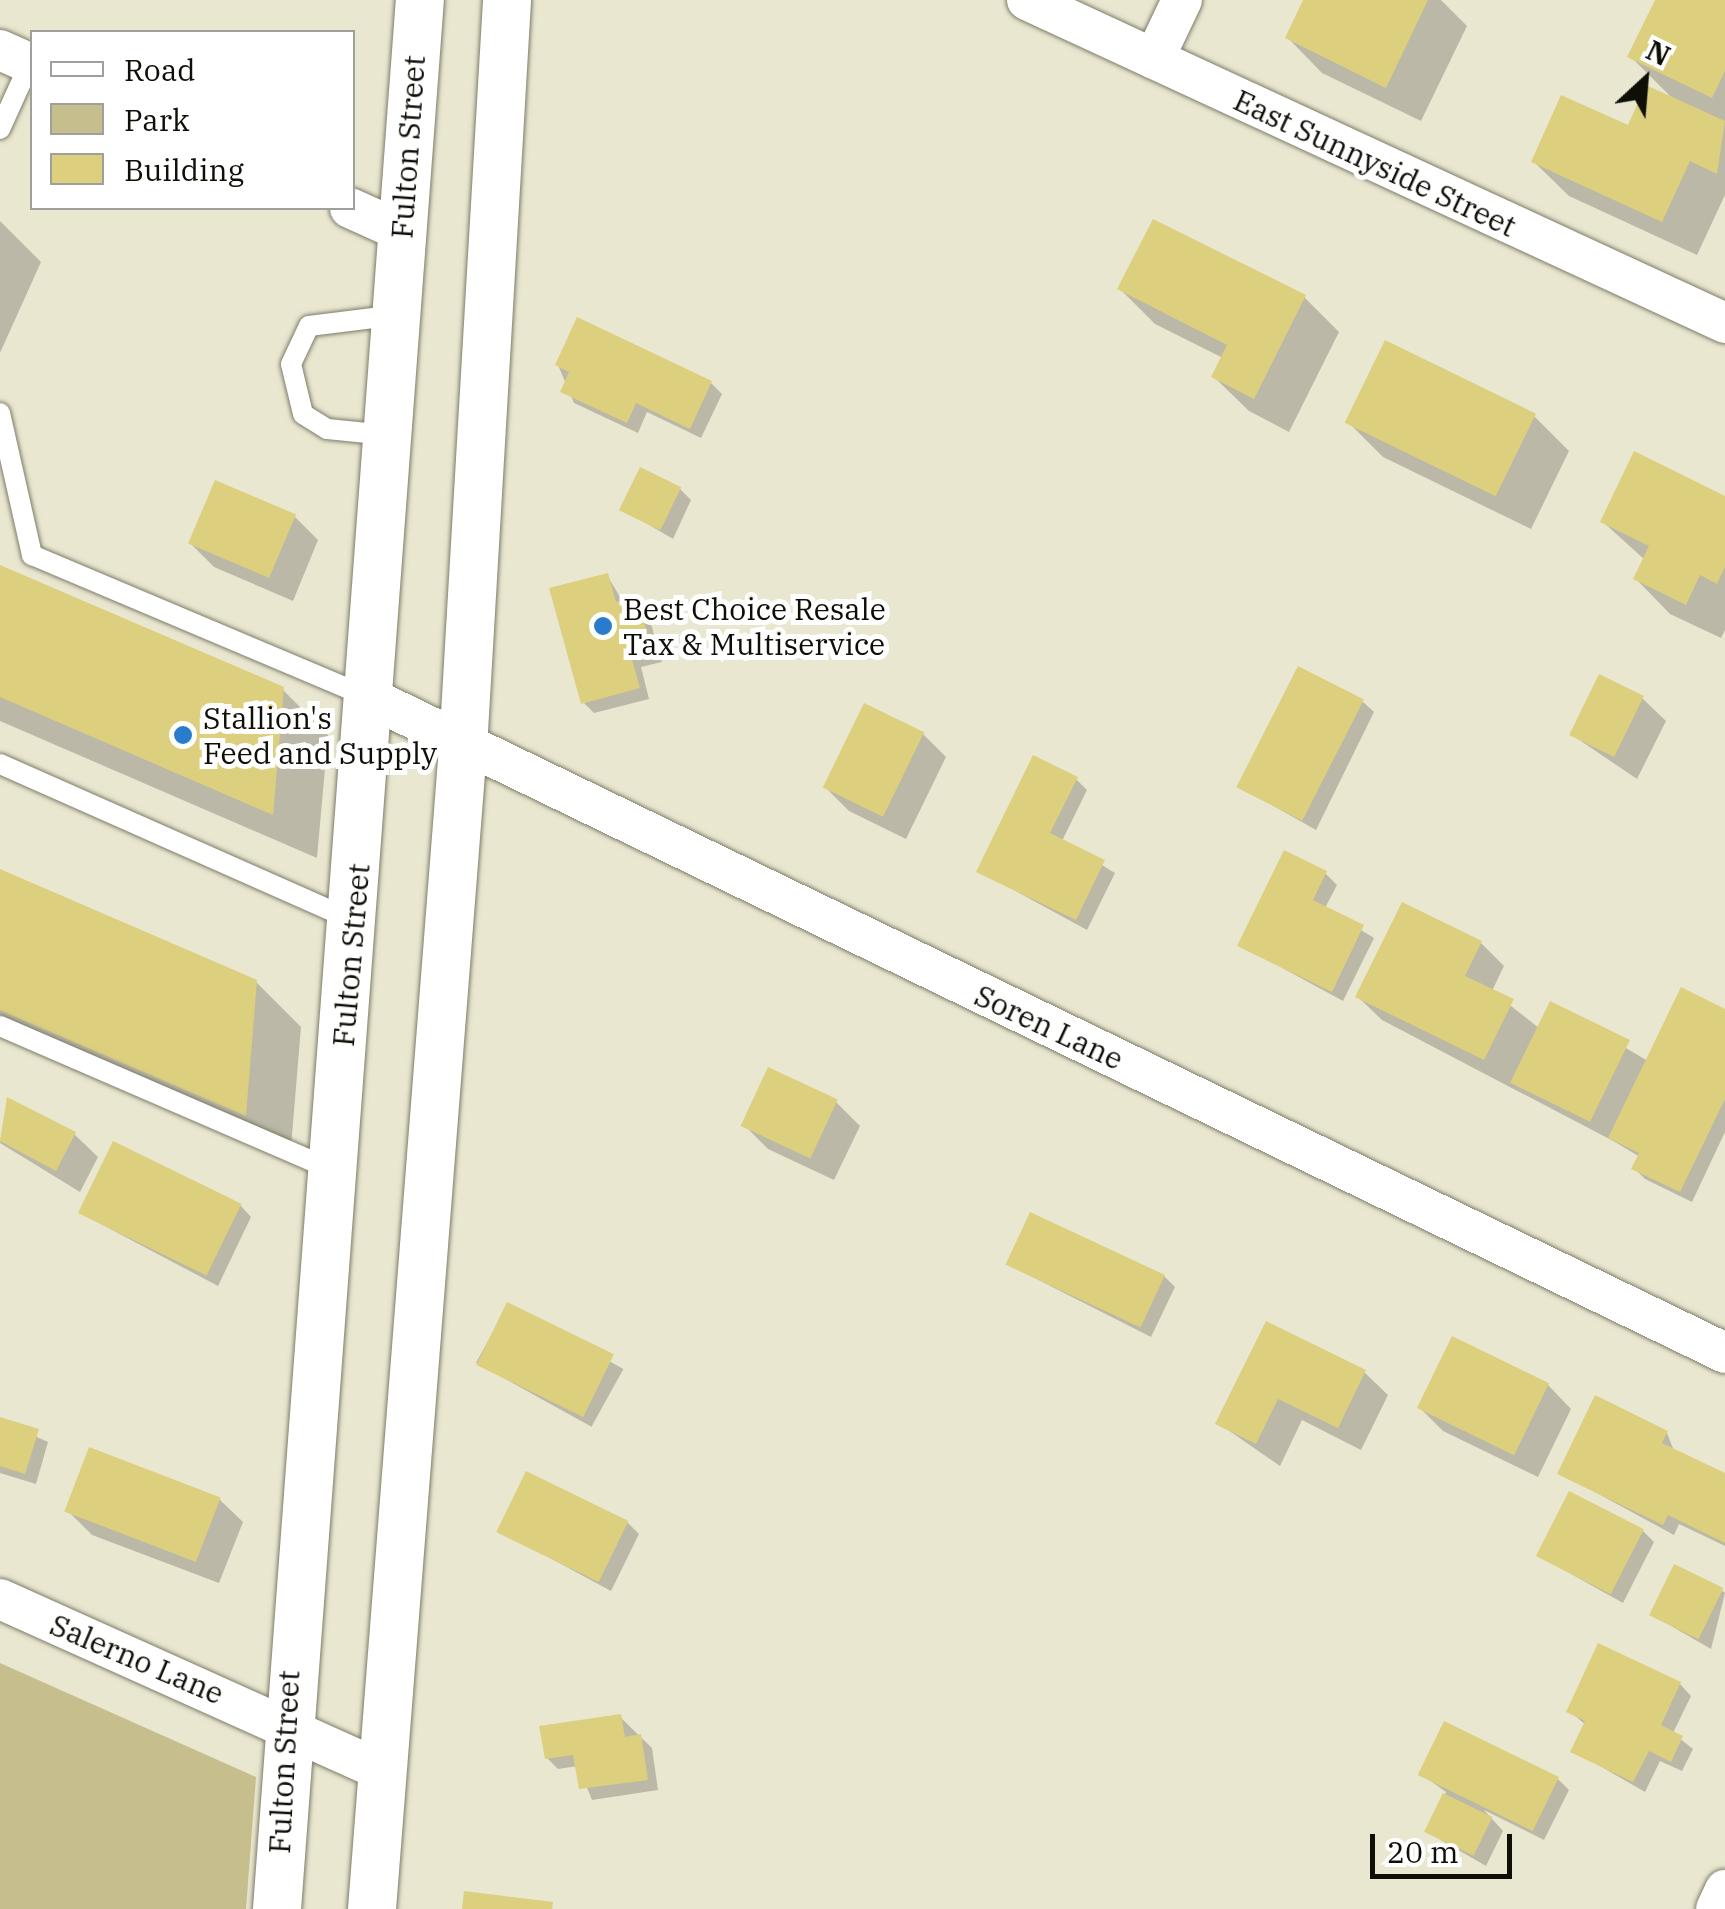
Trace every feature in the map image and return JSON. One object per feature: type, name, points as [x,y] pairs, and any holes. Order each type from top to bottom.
[{"type":"street","name":"Fulton Street","points":[[277,1909],[284,1721],[373,700],[401,231],[420,0]]},
{"type":"street","points":[[372,1909],[463,748],[507,0]]},
{"type":"street","name":"East Sunnyside Street","points":[[1027,0],[1725,323]]},
{"type":"street","points":[[1154,59],[1182,0]]},
{"type":"street","points":[[354,210],[401,231]]},
{"type":"street","name":"Soren Lane","points":[[373,700],[463,748],[1725,1352]]},
{"type":"street","name":"Salerno Lane","points":[[0,1600],[284,1721],[382,1770]]},
{"type":"street","points":[[1716,1909],[1725,1890]]},
{"type":"lane","points":[[0,129],[21,59]]},
{"type":"lane","points":[[389,435],[328,428],[303,414],[291,364],[309,326],[396,315]]},
{"type":"lane","points":[[0,413],[32,555],[373,700]]},
{"type":"lane","points":[[0,764],[354,921]]},
{"type":"lane","points":[[0,1026],[332,1170]]},
{"type":"green space","points":[[0,1663],[256,1777],[246,1909],[0,1909]]},
{"type":"building","points":[[1303,0],[1428,0],[1386,88],[1285,38]]},
{"type":"building","points":[[1655,0],[1725,0],[1725,71],[1712,98],[1627,57]]},
{"type":"building","points":[[1646,85],[1725,121],[1717,174],[1690,161],[1662,222],[1531,162],[1561,95],[1628,125]]},
{"type":"building","points":[[1153,219],[1306,295],[1254,399],[1211,377],[1227,345],[1117,289]]},
{"type":"building","points":[[577,317],[712,381],[690,429],[636,403],[627,423],[560,392],[569,372],[555,365]]},
{"type":"building","points":[[1385,340],[1536,414],[1496,496],[1345,423]]},
{"type":"building","points":[[1634,451],[1725,496],[1725,567],[1717,584],[1700,575],[1686,605],[1633,579],[1649,546],[1600,522]]},
{"type":"building","points":[[640,467],[681,487],[660,530],[619,510]]},
{"type":"building","points":[[215,480],[296,514],[269,578],[188,544]]},
{"type":"building","points":[[0,565],[284,687],[273,815],[0,697]]},
{"type":"building","name":"Best Choice Resale Tax & Multiservice","points":[[608,573],[616,602],[637,596],[652,651],[631,656],[640,688],[581,704],[549,588]]},
{"type":"building","points":[[1298,666],[1364,700],[1302,821],[1236,787]]},
{"type":"building","points":[[1599,674],[1644,696],[1614,757],[1569,735]]},
{"type":"building","points":[[864,703],[924,732],[883,817],[823,787]]},
{"type":"building","points":[[1033,755],[1078,777],[1050,833],[1105,860],[1076,920],[976,872]]},
{"type":"building","points":[[1284,850],[1327,871],[1313,900],[1364,925],[1332,992],[1237,946]]},
{"type":"building","points":[[0,869],[257,980],[246,1116],[0,1010]]},
{"type":"building","points":[[1402,902],[1482,941],[1465,976],[1514,999],[1484,1060],[1355,997]]},
{"type":"building","points":[[1681,987],[1725,1009],[1725,1099],[1680,1192],[1631,1169],[1639,1153],[1608,1138]]},
{"type":"building","points":[[1550,1001],[1630,1040],[1590,1122],[1510,1083]]},
{"type":"building","points":[[768,1067],[838,1100],[810,1158],[741,1126]]},
{"type":"building","points":[[7,1097],[76,1132],[56,1171],[0,1141]]},
{"type":"building","points":[[113,1141],[242,1204],[206,1276],[78,1213]]},
{"type":"building","points":[[1030,1212],[1165,1275],[1141,1328],[1005,1265]]},
{"type":"building","points":[[507,1302],[614,1354],[583,1417],[476,1365]]},
{"type":"building","points":[[1266,1321],[1366,1370],[1338,1428],[1278,1399],[1256,1444],[1215,1424]]},
{"type":"building","points":[[1452,1336],[1549,1383],[1514,1455],[1417,1408]]},
{"type":"building","points":[[1595,1395],[1668,1431],[1662,1443],[1725,1473],[1725,1543],[1668,1515],[1663,1525],[1557,1474]]},
{"type":"building","points":[[0,1417],[39,1429],[25,1474],[0,1466]]},
{"type":"building","points":[[89,1447],[221,1498],[196,1562],[64,1511]]},
{"type":"building","points":[[526,1471],[628,1521],[599,1582],[496,1532]]},
{"type":"building","points":[[1569,1491],[1644,1529],[1611,1594],[1536,1556]]},
{"type":"building","points":[[1674,1564],[1723,1588],[1698,1639],[1649,1615]]},
{"type":"building","points":[[1598,1643],[1681,1682],[1661,1725],[1683,1736],[1671,1762],[1649,1751],[1633,1782],[1570,1752],[1585,1721],[1566,1712]]},
{"type":"building","points":[[621,1714],[625,1737],[641,1734],[648,1780],[579,1789],[573,1755],[545,1759],[539,1726]]},
{"type":"building","points":[[1444,1721],[1559,1777],[1533,1831],[1418,1775]]},
{"type":"building","points":[[1443,1793],[1492,1817],[1474,1856],[1424,1832]]},
{"type":"building","points":[[464,1891],[553,1902],[552,1909],[462,1909]]},
{"type":"place","name":"Best Choice Resale Tax & Multiservice","points":[[603,626]]},
{"type":"place","name":"Stallion's Feed and Supply","points":[[183,735]]}]
